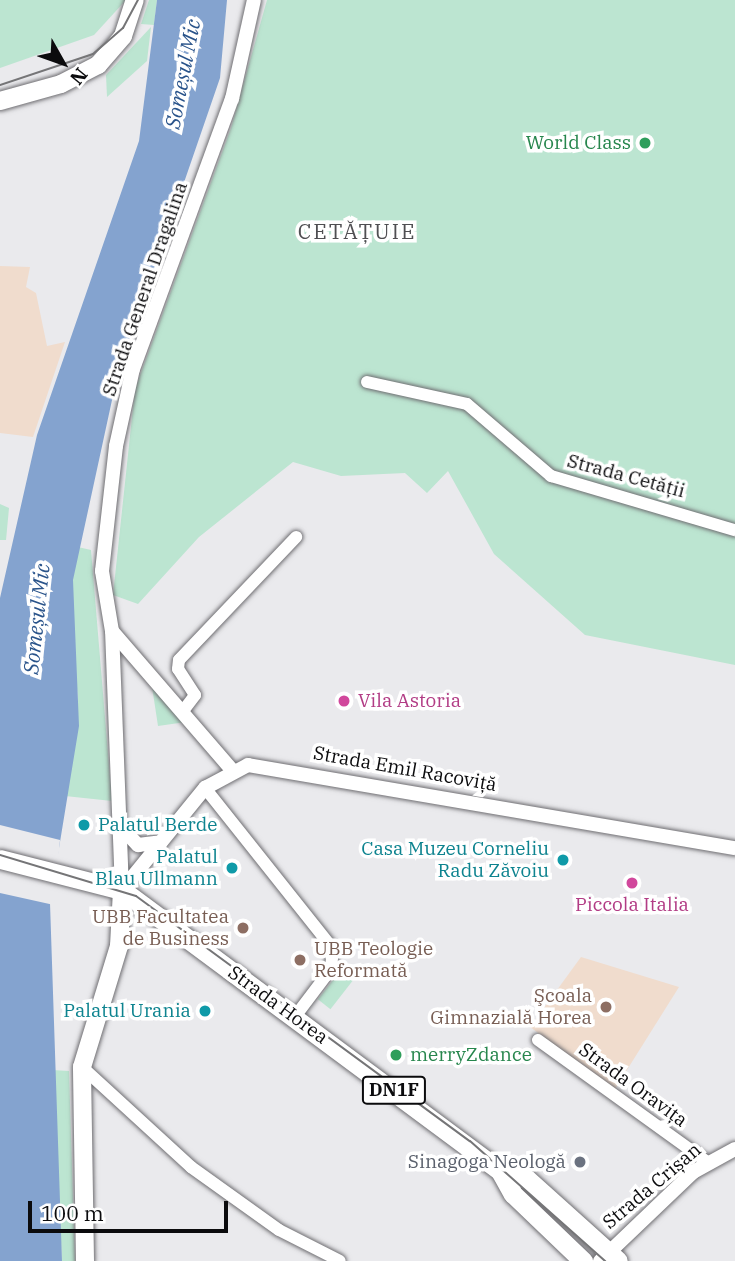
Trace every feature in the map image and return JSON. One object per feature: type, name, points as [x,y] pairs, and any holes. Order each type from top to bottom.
[{"type":"main road","points":[[0,101],[61,84],[98,65],[124,36],[133,6]]},
{"type":"main road","name":"Strada Horea","points":[[0,859],[122,890],[500,1171],[527,1179],[608,1257]]},
{"type":"main road","points":[[85,1261],[82,1067],[119,946],[122,890]]},
{"type":"main road","name":"Strada Horea","points":[[500,1171],[513,1195],[583,1261]]},
{"type":"street","name":"Strada General Dragalina","points":[[122,890],[112,631],[103,551],[121,419],[232,99],[254,0]]},
{"type":"street","name":"Strada Cetății","points":[[367,382],[467,404],[551,476],[735,530]]},
{"type":"street","points":[[183,711],[195,695],[178,669],[179,660],[296,537]]},
{"type":"street","points":[[112,631],[231,769],[205,788],[122,890]]},
{"type":"street","name":"Strada Emil Racoviță","points":[[231,769],[284,767],[735,848]]},
{"type":"street","points":[[205,788],[334,949],[331,969],[294,1018]]},
{"type":"street","points":[[121,827],[138,845],[161,842]]},
{"type":"street","name":"Strada Oravița","points":[[538,1040],[706,1162]]},
{"type":"street","points":[[82,1067],[191,1167],[279,1230],[340,1261]]},
{"type":"street","name":"Strada Crișan","points":[[608,1257],[706,1162],[735,1149]]},
{"type":"shaded area","points":[[0,266],[30,267],[26,287],[36,293],[47,346],[65,342],[33,437],[0,433]]},
{"type":"shaded area","name":"Şcoala Gimnazială Horea","points":[[581,957],[679,987],[615,1089],[530,1027]]},
{"type":"green space","points":[[0,0],[126,0],[94,35],[0,68]]},
{"type":"green space","points":[[149,0],[157,0],[154,25],[141,24]]},
{"type":"green space","points":[[267,0],[735,0],[735,665],[585,635],[494,554],[448,471],[427,493],[405,473],[341,476],[293,462],[199,537],[138,604],[113,595],[135,389],[231,128]]},
{"type":"green space","points":[[151,27],[147,61],[107,97],[106,75]]},
{"type":"green space","points":[[103,432],[78,547],[91,550],[112,801],[65,796],[78,698],[70,624],[48,596]]},
{"type":"green space","points":[[0,504],[9,508],[6,540],[0,540]]},
{"type":"green space","points":[[151,680],[186,722],[158,726]]},
{"type":"green space","points":[[340,971],[353,981],[330,1009],[318,999]]},
{"type":"green space","points":[[52,1070],[69,1071],[75,1261],[62,1261]]},
{"type":"water","name":"Someșul Mic","points":[[157,0],[227,0],[220,78],[117,377],[73,580],[79,726],[50,903],[62,1261],[0,1261],[0,598],[37,435],[139,141]]},
{"type":"pier","points":[[0,825],[60,840],[54,905],[0,893]]},
{"type":"tram line","points":[[0,85],[93,54],[123,28],[138,0]]},
{"type":"tram line","points":[[0,855],[136,896],[470,1141],[605,1261]]},
{"type":"place","name":"World Class","points":[[645,143]]},
{"type":"place","name":"Vila Astoria","points":[[344,701]]},
{"type":"place","name":"Palatul Berde","points":[[84,825]]},
{"type":"place","name":"Casa Muzeu Corneliu Radu Zăvoiu","points":[[563,860]]},
{"type":"place","name":"Palatul Blau Ullmann","points":[[232,868]]},
{"type":"place","name":"Piccola Italia","points":[[632,883]]},
{"type":"place","name":"UBB Facultatea de Business","points":[[243,928]]},
{"type":"place","name":"UBB Teologie Reformată","points":[[300,960]]},
{"type":"place","name":"Şcoala Gimnazială Horea","points":[[606,1007]]},
{"type":"place","name":"Palatul Urania","points":[[205,1011]]},
{"type":"place","name":"merryZdance","points":[[396,1055]]},
{"type":"place","name":"Sinagoga Neologă","points":[[580,1162]]},
{"type":"district","name":"CETĂȚUIE","points":[[357,231]]}]
